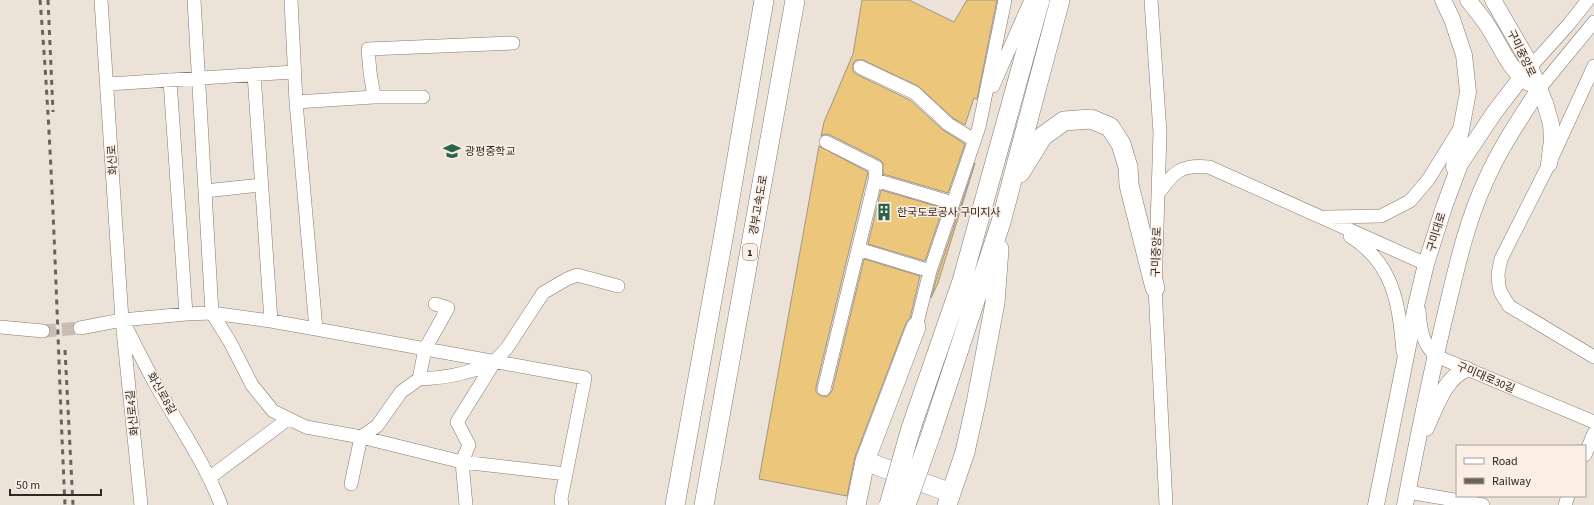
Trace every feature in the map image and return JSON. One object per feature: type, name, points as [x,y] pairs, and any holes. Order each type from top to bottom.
[{"type":"highway","points":[[675,505],[764,0]]},
{"type":"highway","name":"경부고속도로","points":[[704,505],[795,0]]},
{"type":"highway","points":[[889,505],[911,428],[962,281],[1040,0]]},
{"type":"highway","points":[[906,505],[1001,222],[1060,0]]},
{"type":"highway","points":[[1009,191],[1043,136],[1064,121],[1091,119],[1110,127],[1121,144],[1128,167],[1129,185],[1155,288]]},
{"type":"highway","points":[[865,461],[949,499],[965,452],[995,303],[1001,222]]},
{"type":"highway","points":[[856,505],[865,461],[916,327]]},
{"type":"main road","points":[[1443,0],[1452,20],[1464,55],[1468,92],[1448,195]]},
{"type":"main road","name":"구미중앙로","points":[[1468,0],[1488,27],[1511,65],[1526,72]]},
{"type":"main road","name":"구미중앙로","points":[[1493,0],[1509,25],[1526,72],[1539,89]]},
{"type":"main road","name":"구미대로","points":[[1376,505],[1418,298],[1426,264],[1448,195],[1460,164],[1494,113],[1526,72]]},
{"type":"main road","points":[[1539,89],[1551,124],[1552,140],[1549,164]]},
{"type":"main road","points":[[1406,498],[1436,356],[1460,255],[1472,214],[1486,180],[1503,146],[1539,89]]},
{"type":"main road","points":[[1416,451],[1444,390],[1452,378],[1459,372],[1466,369]]},
{"type":"street","name":"화신로","points":[[101,0],[108,84],[122,320]]},
{"type":"street","points":[[194,0],[212,313],[230,342],[252,385],[273,412],[306,427],[321,431],[361,437],[462,462],[566,474]]},
{"type":"street","points":[[291,0],[296,102],[316,329]]},
{"type":"street","points":[[916,327],[930,271],[979,127],[1005,0]]},
{"type":"street","points":[[983,109],[1031,0]]},
{"type":"street","name":"구미중앙로","points":[[1151,0],[1160,133],[1155,288],[1166,505]]},
{"type":"street","name":"구미대로","points":[[1526,72],[1569,24],[1588,0]]},
{"type":"street","points":[[1539,89],[1594,22]]},
{"type":"street","points":[[374,97],[368,50],[513,42]]},
{"type":"street","points":[[1594,66],[1549,164],[1501,260],[1498,274],[1499,288],[1509,306],[1594,357]]},
{"type":"street","points":[[860,67],[915,92],[948,124],[974,140]]},
{"type":"street","points":[[108,84],[294,72]]},
{"type":"street","points":[[254,74],[271,321]]},
{"type":"street","points":[[170,80],[186,314]]},
{"type":"street","points":[[296,102],[374,97],[423,96]]},
{"type":"street","points":[[1320,216],[1342,218],[1381,216],[1410,201],[1428,180],[1463,124]]},
{"type":"street","points":[[824,389],[875,180],[876,167],[826,142]]},
{"type":"street","points":[[1158,194],[1170,178],[1182,169],[1193,165],[1208,167],[1426,264]]},
{"type":"street","points":[[875,180],[953,203]]},
{"type":"street","points":[[205,191],[261,185]]},
{"type":"street","points":[[1320,216],[1359,241],[1376,258],[1389,277],[1396,297],[1401,323],[1404,364]]},
{"type":"street","points":[[858,248],[930,271]]},
{"type":"street","points":[[466,505],[462,462],[469,445],[457,422],[495,361],[507,348],[543,293],[577,275],[618,286]]},
{"type":"street","name":"구미대로30길","points":[[1418,298],[1420,325],[1424,340],[1429,350],[1436,356],[1594,422]]},
{"type":"street","points":[[419,379],[424,349],[448,308],[435,304]]},
{"type":"street","points":[[80,328],[122,320],[212,313],[271,321],[584,378],[561,499],[562,505]]},
{"type":"street","name":"화신로8길","points":[[122,320],[157,387],[178,421],[209,478],[221,505]]},
{"type":"street","name":"화신로4길","points":[[122,320],[141,505]]},
{"type":"street","points":[[0,327],[43,332]]},
{"type":"street","points":[[352,484],[361,437],[377,426],[401,392],[419,379],[470,372],[480,369],[495,361]]},
{"type":"street","points":[[209,478],[288,419]]},
{"type":"street","points":[[1586,453],[1594,433]]},
{"type":"street","points":[[1406,498],[1483,505]]},
{"type":"building","points":[[862,0],[909,0],[954,22],[967,0],[997,0],[977,99],[974,98],[965,125],[953,118],[918,86],[863,60],[856,60],[853,64],[853,71],[856,74],[910,100],[943,130],[965,144],[948,193],[883,174],[883,163],[880,160],[830,135],[825,134],[821,136],[824,122],[853,54]]},
{"type":"building","points":[[819,146],[868,172],[816,387],[816,392],[819,395],[827,397],[832,391],[864,259],[920,276],[910,318],[906,323],[855,457],[847,496],[759,479]]},
{"type":"building","points":[[975,163],[938,283],[931,298],[938,273]]},
{"type":"building","points":[[881,190],[943,208],[925,261],[868,244]]},
{"type":"tunnel","points":[[43,331],[80,328]]},
{"type":"railway","points":[[40,0],[49,126],[65,505]]},
{"type":"railway","points":[[48,0],[53,112]]},
{"type":"railway","points":[[65,350],[73,505]]},
{"type":"place","name":"광평중학교","points":[[452,151]]},
{"type":"place","name":"한국도로공사 구미지사","points":[[884,212]]}]
